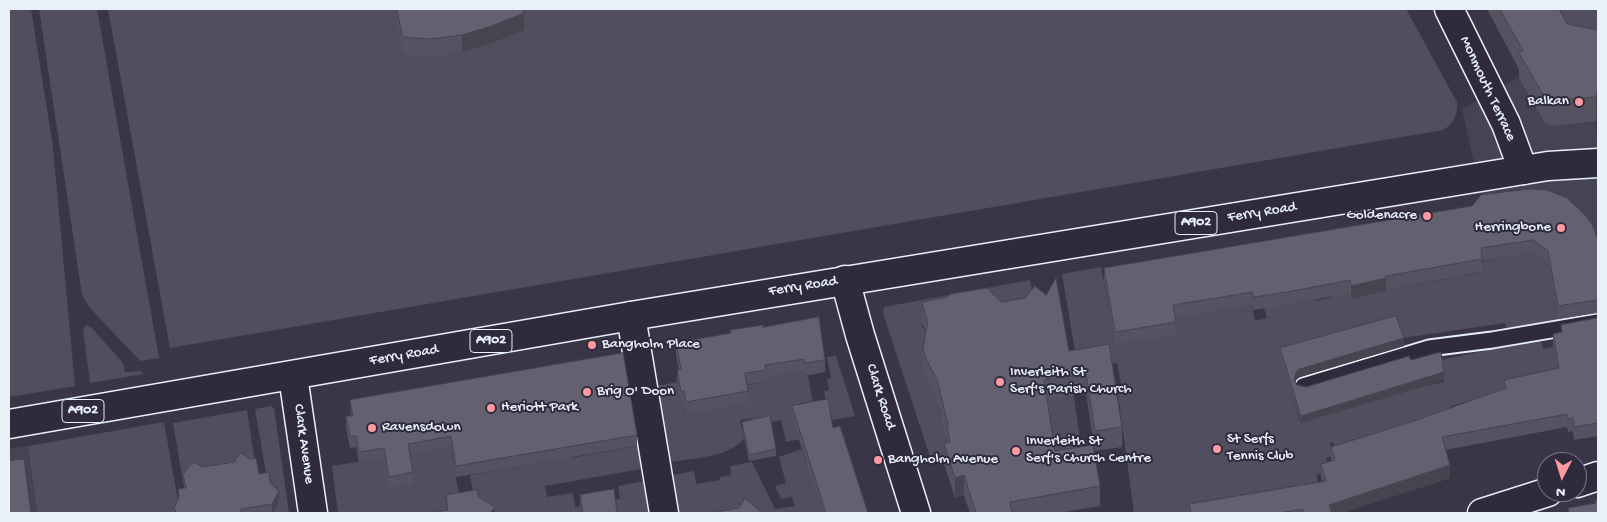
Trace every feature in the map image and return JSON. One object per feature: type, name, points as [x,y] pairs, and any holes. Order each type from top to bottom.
[{"type":"main road","name":"Monmouth Terrace","points":[[1449,9],[1506,124],[1523,170]]},
{"type":"main road","name":"Ferry Road","points":[[18,422],[845,280],[1523,170],[1566,164],[1598,163]]},
{"type":"main road","name":"Clark Road","points":[[845,280],[860,335],[916,513]]},
{"type":"main road","points":[[631,316],[664,513]]},
{"type":"main road","name":"Clark Avenue","points":[[293,376],[313,513]]},
{"type":"main road","points":[[1482,513],[1537,496]]},
{"type":"lane","points":[[1303,386],[1429,348],[1492,340],[1598,322]]},
{"type":"shaded area","points":[[9,9],[31,9],[53,147],[75,386],[9,397]]},
{"type":"shaded area","points":[[39,9],[97,9],[159,358],[140,361],[90,308],[82,295]]},
{"type":"shaded area","points":[[108,9],[1406,9],[1457,102],[1457,106],[1453,122],[1443,130],[170,348]]},
{"type":"shaded area","points":[[1546,9],[1598,9],[1598,54]]},
{"type":"shaded area","points":[[1568,50],[1598,110],[1596,121],[1598,152],[1598,389],[1580,331],[1507,330],[1484,207],[1462,109]]},
{"type":"shaded area","points":[[1533,253],[1548,264],[1558,322],[1507,330],[1505,323],[1281,356],[1300,423],[1444,382],[1441,360],[1541,339],[1543,349],[1553,347],[1557,368],[1588,382],[1488,396],[1450,406],[1454,428],[1338,458],[1333,442],[1330,443],[1334,455],[1326,458],[1329,468],[1327,471],[1316,475],[1321,491],[1193,513],[1134,513],[1118,395],[1121,384],[1117,363],[1078,369],[1062,274],[1101,267],[1115,345],[1127,343],[1124,326],[1252,305],[1255,321],[1267,318],[1261,298],[1287,305],[1297,303],[1295,291],[1312,288],[1315,301],[1333,297],[1331,285],[1349,282],[1351,294],[1445,279],[1444,271],[1463,263],[1465,276],[1482,272],[1481,265],[1484,261]]},
{"type":"shaded area","points":[[1030,280],[1035,306],[927,318],[921,325],[927,335],[923,368],[927,369],[928,377],[926,379],[941,404],[939,408],[940,414],[944,415],[948,455],[931,460],[883,313],[884,307]]},
{"type":"shaded area","points":[[86,325],[91,327],[123,363],[125,372],[140,371],[144,374],[90,383],[83,329]]},
{"type":"shaded area","points":[[836,356],[855,416],[804,425],[806,438],[786,442],[781,420],[768,423],[755,437],[751,418],[740,420],[744,439],[729,450],[710,456],[670,462],[657,386],[677,382],[681,404],[684,403],[686,414],[744,386],[766,382],[765,378],[804,371],[805,376],[808,376],[813,403],[826,401],[824,391],[829,390],[827,379],[831,378],[827,357]]},
{"type":"shaded area","points":[[1042,388],[1068,391],[1074,397],[1083,459],[1054,463]]},
{"type":"shaded area","points":[[271,406],[274,408],[289,513],[273,513],[255,409]]},
{"type":"shaded area","points":[[247,410],[256,469],[183,482],[173,423]]},
{"type":"shaded area","points":[[164,422],[180,512],[37,513],[28,446]]},
{"type":"shaded area","points":[[567,436],[571,458],[638,446],[641,469],[545,486],[547,497],[573,493],[575,507],[580,506],[581,513],[477,513],[470,475],[542,462]]},
{"type":"shaded area","points":[[28,446],[37,513],[9,513],[9,449]]},
{"type":"shaded area","points":[[453,447],[452,455],[460,501],[455,511],[443,513],[338,513],[332,466]]},
{"type":"shaded area","points":[[802,449],[806,463],[815,461],[815,489],[823,513],[679,513],[673,475],[694,471],[696,484],[720,480],[720,477],[731,475],[730,466],[752,462],[775,509],[795,506],[792,497],[781,499],[775,486],[786,483],[779,457]]},
{"type":"shaded area","points":[[644,481],[649,513],[616,513],[614,500],[620,499],[618,486]]},
{"type":"building","points":[[397,9],[523,9],[524,13],[492,26],[462,35],[432,39],[403,37]]},
{"type":"building","points":[[1500,9],[1559,9],[1567,24],[1598,30],[1598,91],[1596,97],[1553,101],[1545,98],[1519,53],[1523,51]]},
{"type":"building","points":[[1530,189],[1547,190],[1567,198],[1592,224],[1598,240],[1598,300],[1558,306],[1548,251],[1533,240],[1481,248],[1482,259],[1386,276],[1386,278],[1351,286],[1350,280],[1253,297],[1252,292],[1173,305],[1176,322],[1115,332],[1104,268],[1472,206],[1481,195]]},
{"type":"building","points":[[1056,278],[1069,351],[1109,344],[1122,427],[1095,431],[1086,374],[1044,380],[1055,451],[1093,445],[1100,486],[1010,502],[1012,513],[976,513],[964,475],[955,478],[944,444],[950,442],[948,425],[937,379],[926,359],[923,348],[928,324],[922,302],[947,297],[951,294],[987,288],[1001,302],[1025,298],[1035,286],[1046,295]]},
{"type":"building","points":[[1396,316],[1404,338],[1300,369],[1296,372],[1294,381],[1297,385],[1306,387],[1409,356],[1411,360],[1441,352],[1444,372],[1301,416],[1280,348]]},
{"type":"building","points":[[819,317],[825,360],[805,363],[804,359],[765,365],[766,370],[745,373],[748,391],[686,402],[684,391],[681,391],[677,370],[681,369],[676,343],[731,333],[730,330],[763,325],[763,327]]},
{"type":"building","points":[[1598,318],[1598,423],[1574,427],[1573,418],[1568,419],[1567,414],[1442,437],[1450,465],[1329,505],[1332,513],[1305,513],[1303,509],[1279,513],[1191,513],[1189,504],[1326,481],[1321,464],[1335,460],[1331,447],[1411,422],[1506,388],[1504,380],[1559,368],[1553,334],[1562,332],[1561,325]]},
{"type":"building","points":[[623,353],[637,435],[456,466],[451,436],[408,444],[413,472],[389,477],[384,448],[359,452],[356,436],[350,436],[346,416],[353,416],[350,400]]},
{"type":"building","points":[[828,399],[833,428],[840,426],[868,513],[826,513],[792,406]]},
{"type":"building","points":[[770,416],[776,449],[749,455],[742,422]]},
{"type":"building","points":[[241,453],[250,459],[256,458],[259,474],[269,472],[270,483],[279,491],[272,504],[241,509],[241,513],[176,513],[174,508],[179,497],[178,489],[186,488],[183,474],[193,462],[203,467],[234,462]]},
{"type":"building","points":[[24,459],[31,513],[9,513],[9,461]]},
{"type":"building","points":[[614,489],[617,513],[583,513],[580,495]]},
{"type":"building","points":[[477,490],[479,497],[495,507],[490,513],[430,513],[448,510],[446,495]]},
{"type":"building","points":[[745,498],[762,513],[710,513],[739,508]]},
{"type":"building","points":[[1595,500],[1598,500],[1598,513],[1569,513],[1568,508],[1596,503]]},
{"type":"place","name":"Balkan","points":[[1579,102]]},
{"type":"place","name":"Goldenacre","points":[[1427,216]]},
{"type":"place","name":"Herringbone","points":[[1561,228]]},
{"type":"place","name":"Bangholm Place","points":[[592,345]]},
{"type":"place","name":"Inverleith St Serf's Parish Church","points":[[1000,382]]},
{"type":"place","name":"Brig O' Doon","points":[[587,392]]},
{"type":"place","name":"Heriott Park","points":[[491,408]]},
{"type":"place","name":"Ravensdown","points":[[372,428]]},
{"type":"place","name":"St Serfs Tennis Club","points":[[1217,449]]},
{"type":"place","name":"Inverleith St Serf's Church Centre","points":[[1016,451]]},
{"type":"place","name":"Bangholm Avenue","points":[[878,460]]}]
